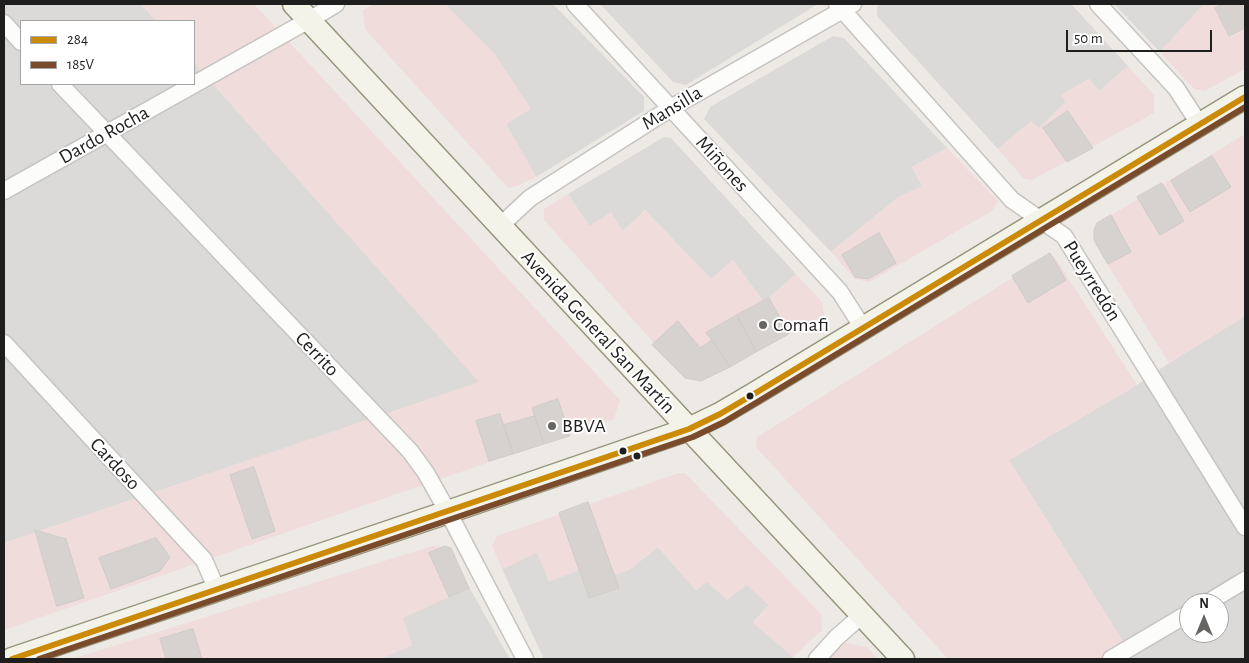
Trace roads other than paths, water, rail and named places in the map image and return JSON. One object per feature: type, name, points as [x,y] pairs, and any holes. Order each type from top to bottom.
[{"type":"main road","name":"Avenida General San Martín","points":[[294,4],[903,659]]},
{"type":"main road","points":[[12,659],[688,429],[720,414],[1245,97]]},
{"type":"street","name":"Dardo Rocha","points":[[195,84],[336,4]]},
{"type":"street","name":"Miñones","points":[[575,4],[840,292],[863,328]]},
{"type":"street","points":[[1098,4],[1176,88],[1200,125]]},
{"type":"street","name":"Mansilla","points":[[500,226],[530,198],[671,108],[844,6]]},
{"type":"street","name":"Pueyrredón","points":[[844,6],[1012,200],[1064,236],[1245,527]]},
{"type":"street","points":[[4,24],[20,41]]},
{"type":"street","name":"Cerrito","points":[[61,85],[410,451],[426,473],[448,512],[525,659]]},
{"type":"street","name":"Dardo Rocha","points":[[4,191],[193,85]]},
{"type":"street","name":"Cardoso","points":[[4,343],[204,560],[217,590]]},
{"type":"street","points":[[1224,593],[1245,580]]},
{"type":"street","points":[[817,659],[836,638],[862,615]]},
{"type":"street","points":[[1111,659],[1179,619]]},
{"type":"place","name":"Comafi","points":[[763,325]]},
{"type":"place","name":"BBVA","points":[[552,426]]}]
